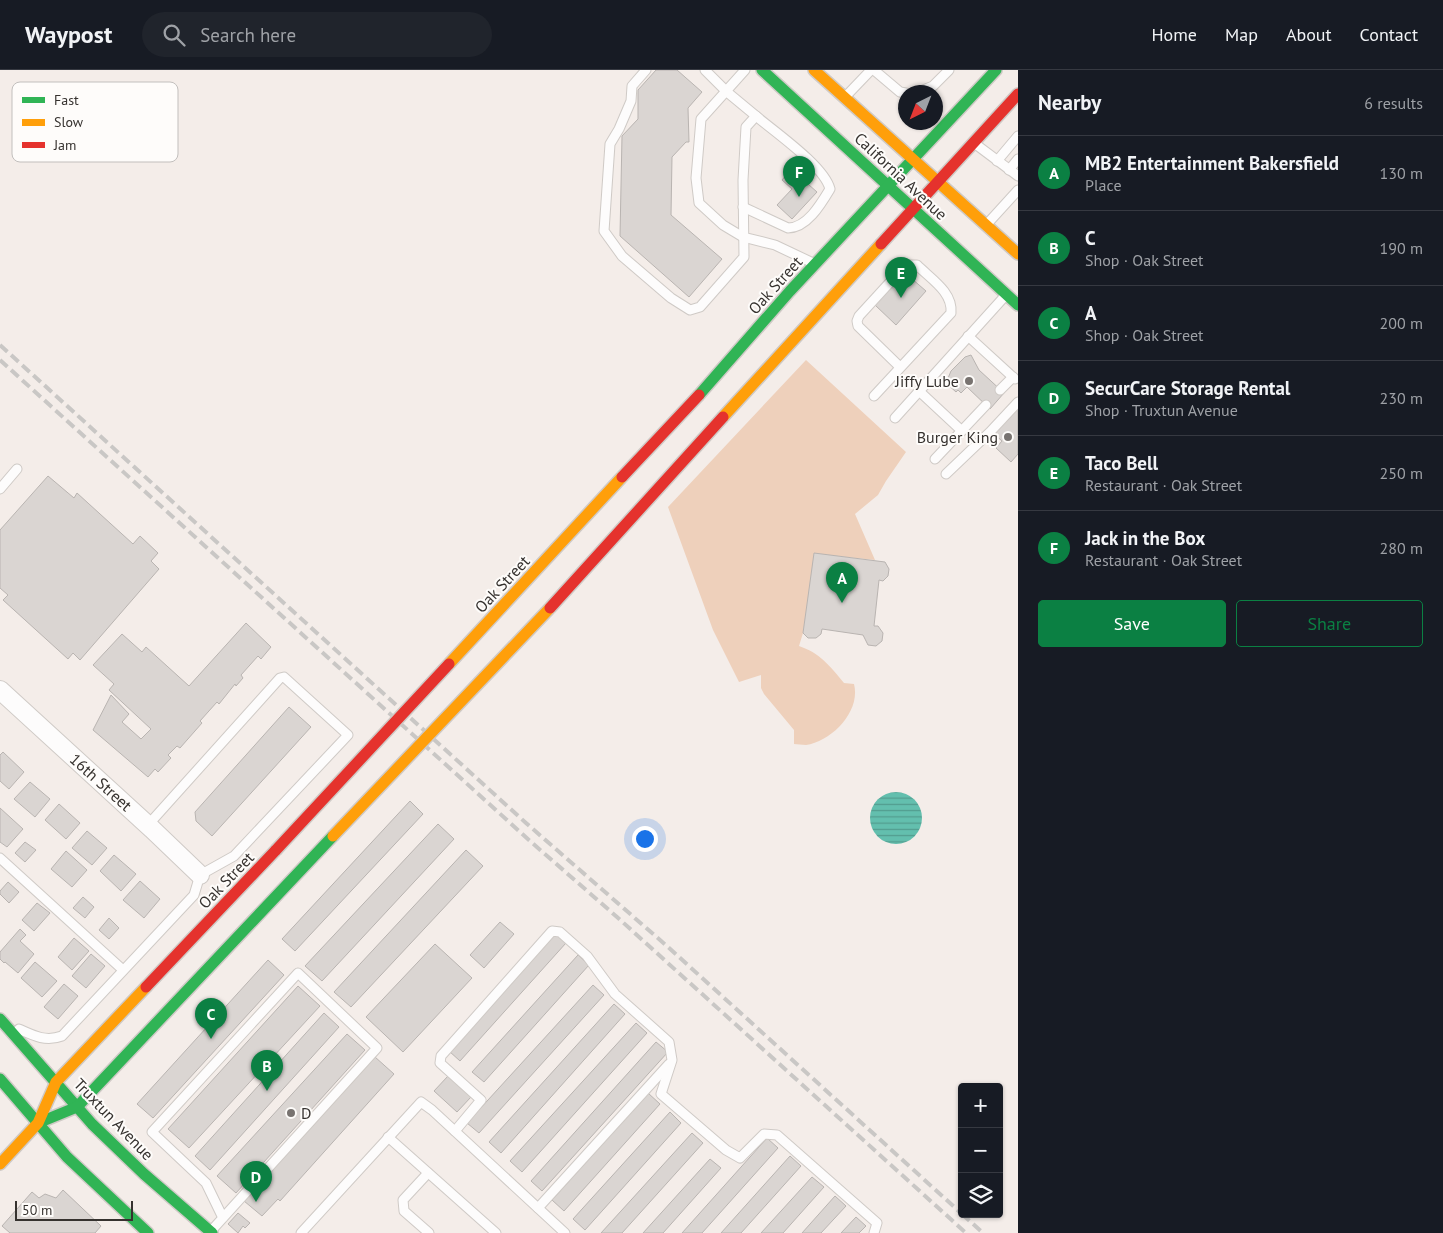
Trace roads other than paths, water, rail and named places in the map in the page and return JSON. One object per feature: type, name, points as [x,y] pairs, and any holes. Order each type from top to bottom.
[{"type":"main road","name":"California Avenue","points":[[762,70],[1018,305]]},
{"type":"main road","name":"California Avenue","points":[[814,70],[1018,254]]},
{"type":"main road","name":"Oak Street","points":[[0,1164],[38,1123],[56,1082],[212,918],[699,395],[816,264],[996,70]]},
{"type":"main road","name":"Oak Street","points":[[38,1123],[77,1106],[513,648],[1018,94]]},
{"type":"main road","name":"Truxtun Avenue","points":[[2,1022],[77,1106],[144,1174],[212,1232]]},
{"type":"main road","points":[[0,1079],[67,1157],[148,1233]]},
{"type":"street","name":"16th Street","points":[[0,690],[200,875]]},
{"type":"lane","points":[[646,70],[632,86],[631,102],[610,144],[604,231],[622,256],[671,298],[690,310],[700,307],[744,257],[743,207],[746,127],[756,116]]},
{"type":"lane","points":[[706,70],[727,92],[816,167],[828,180],[830,189],[822,204],[795,228],[788,228],[743,207]]},
{"type":"lane","points":[[745,70],[701,119],[696,178],[699,203],[723,225],[743,237],[775,245],[816,264]]},
{"type":"lane","points":[[844,98],[872,70],[898,90]]},
{"type":"lane","points":[[934,85],[950,70]]},
{"type":"lane","points":[[997,161],[1018,136]]},
{"type":"lane","points":[[974,143],[1018,176]]},
{"type":"lane","points":[[1009,170],[1018,160]]},
{"type":"lane","points":[[986,225],[1018,190]]},
{"type":"lane","points":[[874,396],[951,313],[952,304],[948,295],[917,265],[902,268],[859,316],[857,321],[858,326],[900,367]]},
{"type":"lane","points":[[895,418],[1006,294]]},
{"type":"lane","points":[[968,336],[1014,378],[1000,390]]},
{"type":"lane","points":[[919,391],[962,431]]},
{"type":"lane","points":[[946,474],[1018,402]]},
{"type":"lane","points":[[935,459],[986,405]]},
{"type":"lane","points":[[0,489],[17,469]]},
{"type":"lane","points":[[2,1022],[42,1039],[62,1036],[194,894],[200,875],[234,856],[348,735],[284,677],[148,825]]},
{"type":"lane","points":[[0,858],[123,970]]},
{"type":"lane","points":[[455,1131],[481,1100],[440,1063],[441,1056],[552,931],[560,932],[587,956],[615,994],[669,1042],[672,1060],[661,1094],[726,1150],[740,1158],[764,1134],[776,1134],[877,1223],[874,1233]]},
{"type":"lane","points":[[212,1232],[377,1048],[298,973],[152,1132],[206,1183],[223,1218]]},
{"type":"lane","points":[[538,1208],[672,1060]]},
{"type":"lane","points":[[301,1233],[421,1102],[565,1233]]},
{"type":"lane","points":[[388,1137],[496,1233]]},
{"type":"lane","points":[[428,1173],[403,1200],[404,1211],[429,1233]]},
{"type":"railway","points":[[0,345],[526,823],[668,947],[958,1210]]},
{"type":"railway","points":[[0,360],[530,841],[617,917],[966,1233]]},
{"type":"railway","points":[[966,1218],[983,1233]]},
{"type":"place","name":"Jack in the Box","points":[[799,197]]},
{"type":"place","name":"Taco Bell","points":[[901,298]]},
{"type":"place","name":"Jiffy Lube","points":[[969,381]]},
{"type":"place","name":"Burger King","points":[[1008,437]]},
{"type":"place","name":"MB2 Entertainment Bakersfield","points":[[842,603]]},
{"type":"place","name":"A","points":[[211,1039]]},
{"type":"place","name":"C","points":[[267,1091]]},
{"type":"place","name":"D","points":[[291,1113]]},
{"type":"place","name":"SecurCare Storage Rental","points":[[256,1202]]}]
